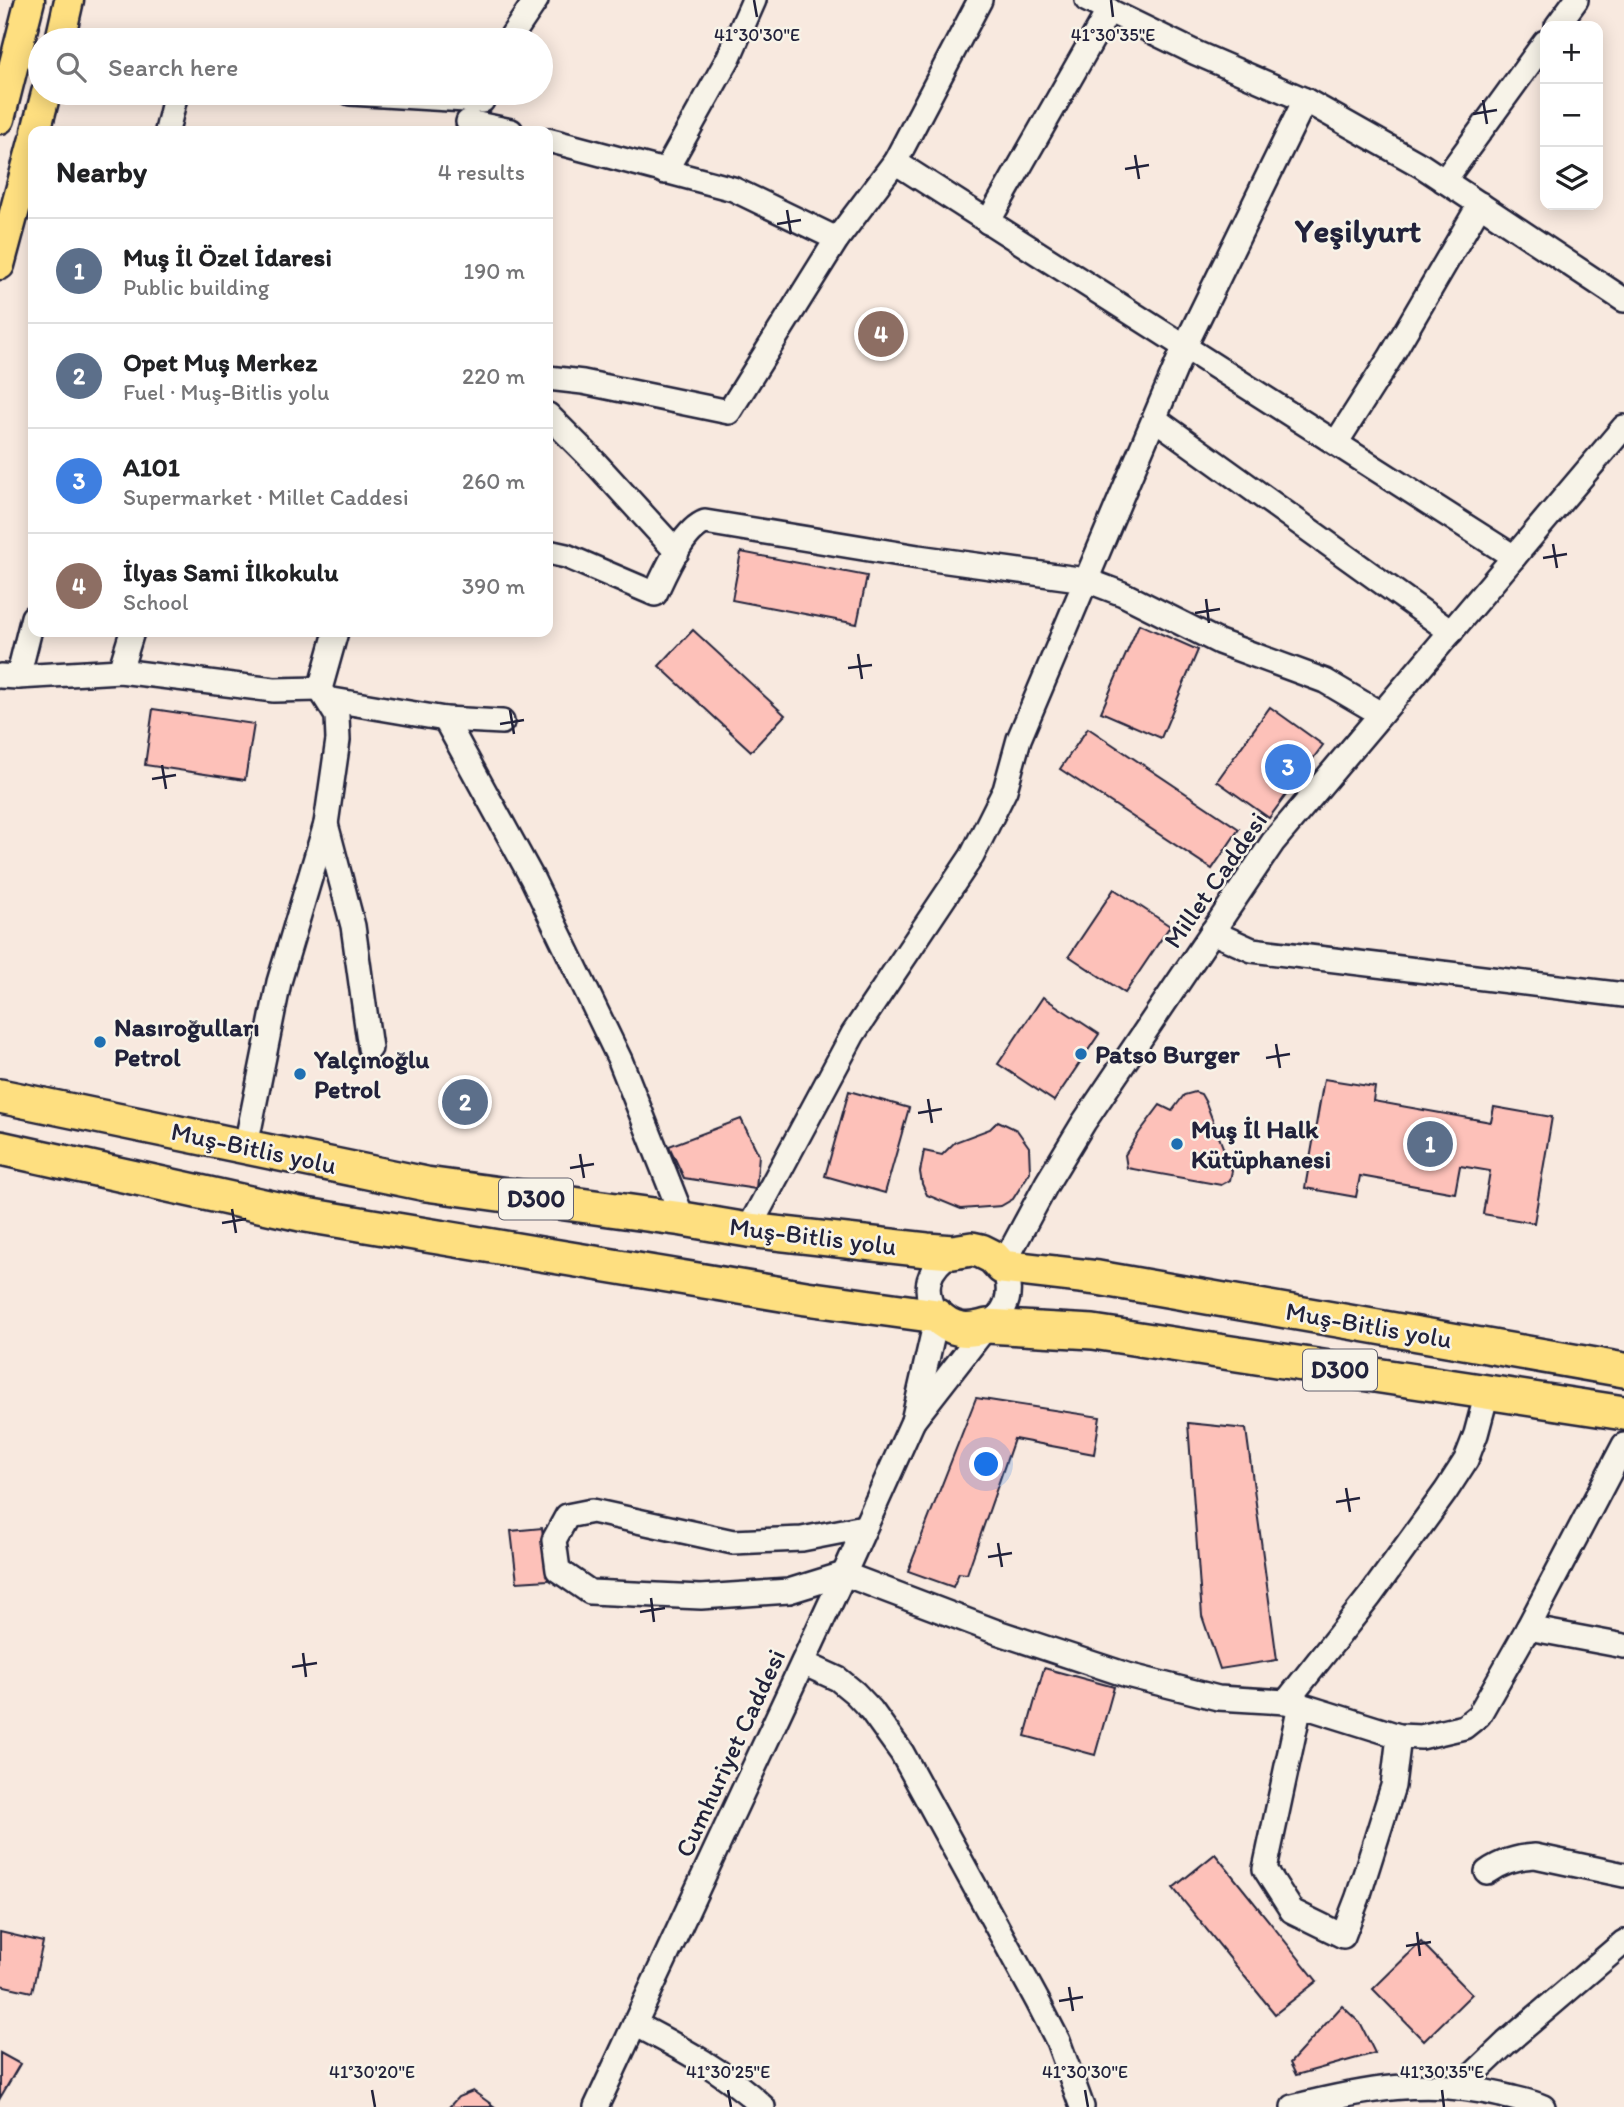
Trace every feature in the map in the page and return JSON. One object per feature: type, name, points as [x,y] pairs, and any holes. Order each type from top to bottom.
[{"type":"highway","name":"Muş-Bitlis yolu","points":[[0,1096],[426,1184],[748,1230],[953,1252],[981,1251],[993,1257],[1002,1267],[1098,1278],[1624,1370]]},
{"type":"highway","name":"Muş-Bitlis yolu","points":[[0,1148],[300,1214],[806,1298],[937,1316],[960,1330],[987,1326],[1093,1332],[1624,1413]]},
{"type":"main road","points":[[0,118],[30,0]]},
{"type":"main road","points":[[63,28],[69,0]]},
{"type":"main road","points":[[37,126],[44,105]]},
{"type":"main road","points":[[0,265],[28,161]]},
{"type":"street","points":[[517,28],[536,0]]},
{"type":"street","points":[[665,172],[728,59],[754,0]]},
{"type":"street","points":[[553,379],[583,382],[729,412],[837,239],[895,162],[980,0]]},
{"type":"street","points":[[1087,0],[1305,100],[1422,166],[1624,300]]},
{"type":"street","points":[[1560,21],[1576,0]]},
{"type":"street","points":[[988,222],[1109,10]]},
{"type":"street","points":[[1444,181],[1540,49]]},
{"type":"street","points":[[748,1230],[853,1034],[972,856],[1004,790],[1019,739],[1184,348],[1305,100]]},
{"type":"street","points":[[168,126],[173,105]]},
{"type":"street","points":[[466,126],[479,105]]},
{"type":"street","points":[[553,141],[733,189],[837,239]]},
{"type":"street","points":[[895,162],[1514,557]]},
{"type":"street","points":[[1336,443],[1390,358],[1480,204]]},
{"type":"street","points":[[1155,419],[1451,632]]},
{"type":"street","points":[[553,420],[677,552]]},
{"type":"street","name":"Millet Caddesi","points":[[1002,1267],[1047,1183],[1084,1122],[1273,842],[1624,427]]},
{"type":"street","points":[[553,553],[566,556],[655,594],[677,552],[693,530],[705,522],[918,557],[1086,580],[1123,594],[1219,642],[1325,681],[1381,714]]},
{"type":"street","points":[[28,630],[9,677],[120,671],[323,694],[444,719],[502,722]]},
{"type":"street","points":[[120,671],[130,637]]},
{"type":"street","points":[[246,1146],[279,982],[326,824],[338,740],[337,716],[323,694],[336,637]]},
{"type":"street","points":[[444,719],[532,878],[620,1060],[683,1219]]},
{"type":"street","points":[[326,824],[353,926],[370,1048]]},
{"type":"street","points":[[1212,932],[1252,950],[1624,995]]},
{"type":"street","name":"Cumhuriyet Caddesi","points":[[596,2107],[913,1421],[937,1316],[930,1304],[928,1284],[941,1260],[953,1252]]},
{"type":"street","name":"Cumhuriyet Caddesi","points":[[913,1421],[987,1326],[1003,1311],[1008,1301],[1009,1289],[1002,1267]]},
{"type":"street","points":[[1399,1735],[1393,1786],[1343,1936],[1292,1910],[1265,1869],[1293,1703],[1466,1460],[1476,1434],[1486,1393]]},
{"type":"street","points":[[864,1527],[802,1539],[733,1542],[592,1511],[567,1516],[554,1540],[558,1570],[590,1592],[701,1597],[789,1591],[844,1574],[997,1632],[1127,1675],[1218,1698],[1293,1703],[1399,1735],[1421,1737],[1464,1727],[1479,1715],[1624,1445]]},
{"type":"street","points":[[1528,1628],[1624,1646]]},
{"type":"street","points":[[803,1663],[838,1679],[855,1692],[902,1753],[1058,2041],[1082,2107]]},
{"type":"street","points":[[1487,1872],[1496,1865],[1521,1857],[1535,1856],[1624,1875]]},
{"type":"street","points":[[1459,2088],[1506,2043],[1624,1942]]},
{"type":"street","points":[[635,2024],[682,2048],[743,2088],[764,2107]]},
{"type":"street","points":[[1293,2107],[1339,2095],[1393,2087],[1439,2085],[1492,2093],[1543,2107]]},
{"type":"building","points":[[741,552],[867,576],[857,624],[732,600]]},
{"type":"building","points":[[1139,624],[1198,650],[1161,738],[1101,712]]},
{"type":"building","points":[[693,630],[785,715],[751,751],[659,666]]},
{"type":"building","points":[[1270,707],[1323,745],[1269,818],[1217,781]]},
{"type":"building","points":[[153,709],[254,724],[245,780],[145,765]]},
{"type":"building","points":[[1088,728],[1239,829],[1212,869],[1060,769]]},
{"type":"building","points":[[1114,889],[1170,926],[1125,993],[1069,956]]},
{"type":"building","points":[[1043,997],[1099,1034],[1054,1101],[998,1064]]},
{"type":"building","points":[[1324,1079],[1375,1087],[1373,1101],[1491,1122],[1494,1107],[1552,1117],[1534,1223],[1483,1214],[1490,1171],[1460,1166],[1455,1193],[1360,1176],[1356,1197],[1305,1188]]},
{"type":"building","points":[[849,1091],[909,1108],[885,1193],[825,1176]]},
{"type":"building","name":"Muş İl Halk Kütüphanesi","points":[[1195,1092],[1201,1094],[1206,1103],[1232,1171],[1230,1180],[1221,1185],[1127,1168],[1125,1155],[1160,1105],[1172,1111],[1184,1095]]},
{"type":"building","points":[[741,1119],[759,1155],[756,1189],[684,1178],[669,1146]]},
{"type":"building","points":[[998,1121],[1017,1130],[1029,1147],[1030,1172],[1013,1199],[1001,1206],[961,1209],[927,1195],[920,1172],[924,1151],[942,1155],[955,1142],[990,1129]]},
{"type":"building","points":[[976,1398],[1100,1417],[1094,1454],[1014,1439],[967,1574],[959,1573],[953,1587],[908,1571]]},
{"type":"building","points":[[1188,1423],[1246,1429],[1277,1660],[1220,1669],[1202,1616]]},
{"type":"building","points":[[542,1528],[548,1580],[517,1582],[511,1531]]},
{"type":"building","points":[[1044,1668],[1114,1687],[1095,1755],[1025,1736]]},
{"type":"building","points":[[1215,1854],[1317,1981],[1275,2014],[1173,1888]]},
{"type":"building","points":[[0,1932],[43,1942],[32,1992],[0,1985]]},
{"type":"building","points":[[1421,1942],[1472,1994],[1424,2041],[1373,1989]]},
{"type":"building","points":[[1342,2006],[1360,2023],[1375,2053],[1296,2075],[1290,2063]]},
{"type":"building","points":[[0,2053],[20,2064],[0,2098]]},
{"type":"building","points":[[473,2091],[495,2107],[449,2107],[458,2097]]},
{"type":"place","name":"İlyas Sami İlkokulu","points":[[881,334]]},
{"type":"place","name":"A101","points":[[1288,767]]},
{"type":"place","name":"Nasıroğulları Petrol","points":[[100,1042]]},
{"type":"place","name":"Patso Burger","points":[[1081,1054]]},
{"type":"place","name":"Yalçınoğlu Petrol","points":[[300,1074]]},
{"type":"place","name":"Opet Muş Merkez","points":[[465,1102]]},
{"type":"place","name":"Muş İl Halk Kütüphanesi","points":[[1177,1144]]},
{"type":"place","name":"Muş İl Özel İdaresi","points":[[1430,1144]]},
{"type":"district","name":"Yeşilyurt","points":[[1358,230]]}]
